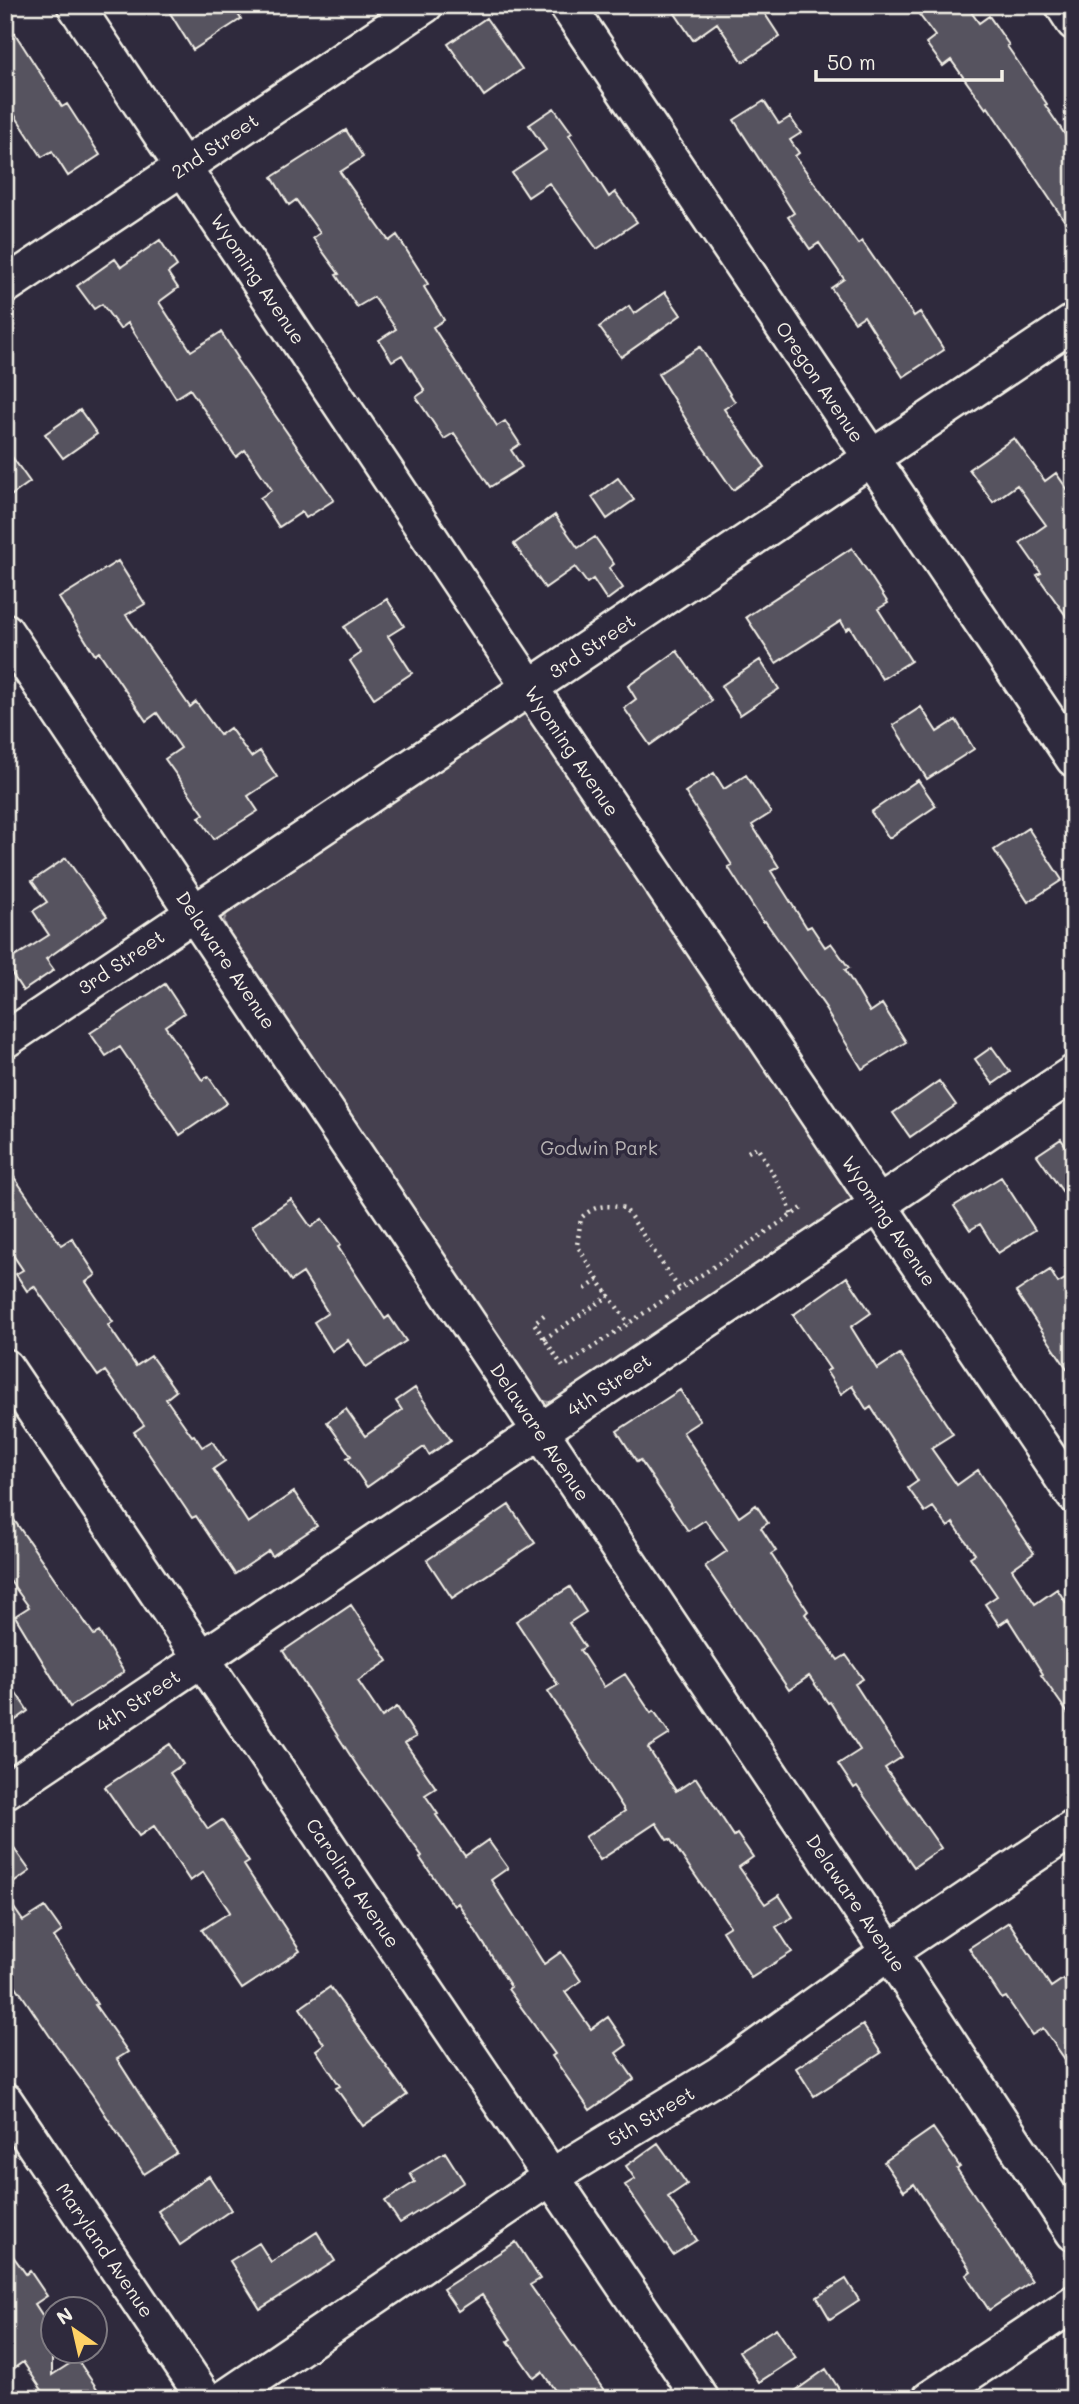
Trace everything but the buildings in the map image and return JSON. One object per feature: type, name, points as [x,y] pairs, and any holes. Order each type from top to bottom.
[{"type":"street","name":"Wyoming Avenue","points":[[75,5],[530,688],[1074,1495]]},
{"type":"street","name":"2nd Street","points":[[5,286],[425,5]]},
{"type":"street","name":"Oregon Avenue","points":[[567,5],[1074,759]]},
{"type":"street","points":[[1063,5],[1074,22]]},
{"type":"street","name":"3rd Street","points":[[5,1040],[1074,323]]},
{"type":"street","name":"Delaware Avenue","points":[[5,631],[890,1952],[1074,2233]]},
{"type":"street","name":"4th Street","points":[[5,1791],[1074,1073]]},
{"type":"street","name":"Carolina Avenue","points":[[5,1367],[701,2399]]},
{"type":"street","name":"5th Street","points":[[224,2399],[551,2177],[720,2074],[890,1952],[1074,1828]]},
{"type":"street","name":"Maryland Avenue","points":[[5,2101],[205,2399]]},
{"type":"street","points":[[930,2399],[1074,2303]]},
{"type":"path","points":[[748,1152],[757,1147],[786,1197],[792,1216]]},
{"type":"path","points":[[629,1324],[577,1245],[581,1218],[597,1206],[625,1208],[680,1290]]},
{"type":"path","points":[[544,1314],[534,1323],[563,1367],[805,1206]]},
{"type":"path","points":[[585,1289],[598,1280]]},
{"type":"path","points":[[544,1339],[609,1296]]},
{"type":"green space","name":"Godwin Park","points":[[527,708],[852,1184],[851,1203],[555,1403],[543,1401],[533,1393],[230,938],[224,920],[231,904]]}]
